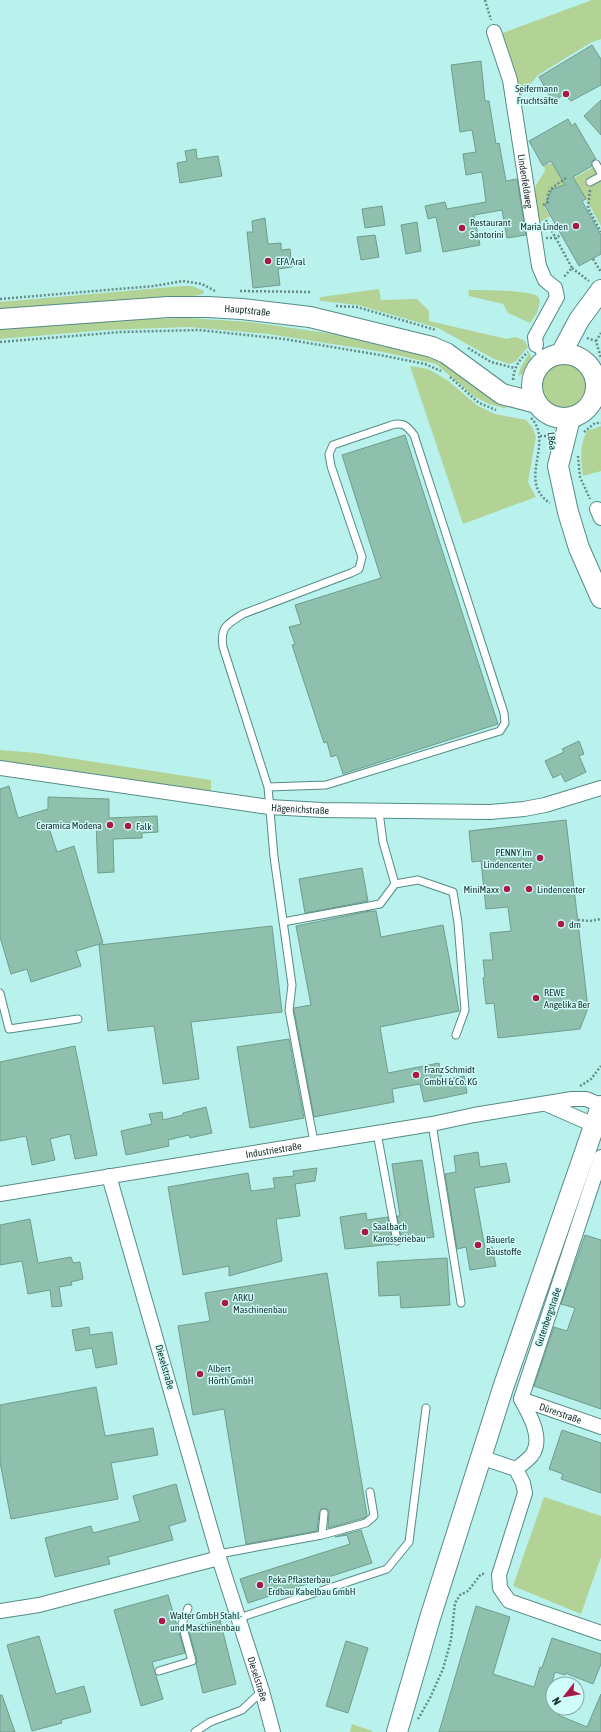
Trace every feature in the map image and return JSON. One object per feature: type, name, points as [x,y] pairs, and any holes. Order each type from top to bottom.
[{"type":"main road","points":[[547,354],[575,356],[583,360],[590,368],[595,378],[598,390],[593,399],[594,409],[570,418],[560,418],[537,411],[532,388],[535,373],[547,354],[579,320],[589,307],[597,288]]},
{"type":"main road","name":"Hauptstraße","points":[[0,319],[161,308],[208,307],[242,309],[310,317],[432,347],[446,353],[502,394],[537,411]]},
{"type":"main road","points":[[583,360],[589,307]]},
{"type":"main road","name":"Hauptstraße","points":[[482,378],[513,383],[522,383],[533,380]]},
{"type":"main road","name":"L86a","points":[[537,411],[558,466],[568,512],[579,548],[601,598]]},
{"type":"main road","points":[[558,466],[570,418]]},
{"type":"main road","points":[[406,1729],[480,1457],[601,1105]]},
{"type":"street","name":"Lindenfeldweg","points":[[494,32],[510,80],[539,266],[545,280],[555,288]]},
{"type":"street","points":[[547,354],[535,337],[557,297],[555,288]]},
{"type":"street","name":"Hägenichstraße","points":[[0,768],[269,807],[379,812],[490,812],[524,809],[545,805],[601,788]]},
{"type":"street","name":"Industriestraße","points":[[0,1194],[432,1124],[474,1115],[572,1099],[586,1100],[601,1105]]},
{"type":"street","points":[[546,1104],[594,1125]]},
{"type":"street","name":"Gutenbergstraße","points":[[521,1400],[600,1167]]},
{"type":"street","name":"Dieselstraße","points":[[109,1176],[219,1556],[262,1691],[273,1732]]},
{"type":"street","points":[[516,1469],[533,1454],[536,1440],[535,1428],[521,1400]]},
{"type":"street","name":"Dürerstraße","points":[[521,1400],[601,1426]]},
{"type":"street","points":[[480,1457],[516,1469],[523,1483],[525,1493],[499,1575],[500,1588],[509,1601],[601,1633]]},
{"type":"street","points":[[0,1611],[39,1605],[219,1556]]},
{"type":"lane","points":[[596,164],[601,172]]},
{"type":"lane","points":[[590,182],[601,176]]},
{"type":"lane","points":[[268,787],[326,785],[500,731],[505,723],[504,713],[414,435],[407,426],[399,423],[333,445],[329,454],[331,466],[362,557],[359,569],[351,574],[243,614],[228,624],[221,635],[223,647],[268,787],[269,807],[292,985],[289,1010],[308,1118],[314,1142]]},
{"type":"lane","points":[[379,812],[383,842],[395,884]]},
{"type":"lane","points":[[283,922],[380,904],[395,884],[418,880],[453,892],[458,923],[465,1010],[456,1035]]},
{"type":"lane","points":[[0,993],[9,1029],[78,1019]]},
{"type":"lane","points":[[432,1124],[461,1303]]},
{"type":"lane","points":[[377,1133],[397,1241]]},
{"type":"lane","points":[[239,1618],[388,1570],[409,1542],[426,1408]]},
{"type":"lane","points":[[219,1556],[322,1535],[366,1523],[374,1516],[370,1492]]},
{"type":"lane","points":[[322,1535],[324,1513]]},
{"type":"lane","points":[[159,1671],[192,1661],[182,1624],[188,1608]]},
{"type":"lane","points":[[195,1732],[210,1722],[242,1710],[262,1691]]},
{"type":"path","points":[[485,0],[494,32]]},
{"type":"path","points":[[543,210],[543,205],[548,202],[547,196],[549,190],[566,178]]},
{"type":"path","points":[[590,182],[588,208],[601,232]]},
{"type":"path","points":[[544,216],[572,268],[597,288]]},
{"type":"path","points":[[555,238],[561,235]]},
{"type":"path","points":[[593,259],[601,272]]},
{"type":"path","points":[[555,288],[572,268]]},
{"type":"path","points":[[0,299],[154,286],[183,281],[202,284],[219,294]]},
{"type":"path","points":[[243,291],[310,292]]},
{"type":"path","points":[[0,342],[121,332],[200,330],[284,339],[380,355],[425,364],[442,372]]},
{"type":"path","points":[[596,341],[601,333]]},
{"type":"path","points":[[514,368],[522,358],[547,354]]},
{"type":"path","points":[[448,376],[479,404],[498,410]]},
{"type":"path","points":[[537,411],[530,417],[537,424],[540,436]]},
{"type":"path","points":[[580,436],[584,431],[595,424],[601,423]]},
{"type":"path","points":[[577,448],[580,477],[587,496],[599,514]]},
{"type":"path","points":[[578,920],[601,919]]},
{"type":"path","points":[[406,1729],[430,1698],[442,1669],[451,1640],[455,1603],[460,1595],[468,1591],[481,1574],[499,1575]]},
{"type":"green space","points":[[592,0],[601,0],[601,39],[592,42],[538,75],[518,99],[500,34]]},
{"type":"green space","points":[[552,163],[561,179],[565,177],[567,189],[562,186],[556,187],[550,193],[550,203],[544,207],[550,216],[540,222],[534,198],[536,185],[545,171],[544,166]]},
{"type":"green space","points":[[601,163],[601,226],[574,178]]},
{"type":"green space","points":[[192,286],[204,291],[203,294],[185,298],[0,312],[0,302]]},
{"type":"green space","points":[[379,289],[381,300],[417,299],[429,311],[429,321],[507,339],[515,337],[524,340],[528,347],[516,361],[510,364],[494,359],[438,328],[358,305],[321,301],[319,299],[321,297]]},
{"type":"green space","points":[[468,290],[504,291],[532,294],[537,296],[540,301],[537,313],[530,323],[508,313],[503,304],[469,296]]},
{"type":"green space","points":[[187,318],[250,322],[354,337],[443,360],[511,403],[509,407],[503,408],[489,404],[475,397],[436,364],[383,352],[268,334],[189,327],[107,330],[0,339],[0,329],[105,320]]},
{"type":"green space","points":[[529,353],[532,361],[530,367],[518,376],[521,367]]},
{"type":"green space","points":[[559,360],[569,360],[582,367],[589,380],[589,390],[582,403],[569,410],[559,410],[550,406],[543,399],[539,390],[539,380],[543,371],[550,364]]},
{"type":"green space","points":[[410,366],[428,369],[447,380],[478,406],[495,414],[526,420],[532,427],[536,437],[528,482],[536,497],[463,524]]},
{"type":"green space","points":[[601,426],[601,471],[583,476],[581,453],[584,437],[587,431]]},
{"type":"green space","points":[[0,750],[37,753],[211,780],[211,792],[50,767],[0,762]]},
{"type":"green space","points":[[544,1497],[601,1516],[601,1557],[581,1614],[513,1586]]},
{"type":"green space","points":[[352,1724],[372,1731],[372,1732],[350,1732]]},
{"type":"building","name":"Seifermann Fruchtsäfte","points":[[592,45],[601,59],[601,85],[571,101],[564,94],[553,102],[539,77]]},
{"type":"building","points":[[481,61],[485,101],[489,101],[496,144],[499,143],[506,181],[517,179],[526,235],[507,238],[502,210],[474,215],[480,245],[443,252],[436,217],[428,219],[425,206],[445,202],[447,209],[486,202],[482,172],[466,175],[463,154],[476,152],[472,130],[460,132],[451,65]]},
{"type":"building","points":[[601,100],[601,135],[584,116]]},
{"type":"building","points":[[568,119],[572,126],[575,123],[596,159],[592,161],[592,166],[573,177],[586,199],[582,201],[601,235],[601,254],[579,266],[545,206],[552,189],[565,185],[551,161],[543,166],[529,141]]},
{"type":"building","points":[[196,149],[197,159],[218,156],[222,176],[180,183],[177,163],[187,161],[185,151]]},
{"type":"building","points":[[382,206],[385,225],[365,228],[362,209]]},
{"type":"building","points":[[265,218],[268,244],[281,243],[281,250],[290,249],[292,267],[278,269],[280,285],[253,288],[247,232],[253,232],[252,221]]},
{"type":"building","points":[[417,222],[421,251],[406,254],[401,225]]},
{"type":"building","points":[[375,235],[379,257],[361,260],[357,237]]},
{"type":"building","points":[[405,435],[498,724],[343,774],[337,755],[331,757],[327,742],[324,743],[292,645],[295,644],[289,627],[301,624],[295,605],[381,578],[342,455]]},
{"type":"building","points":[[579,741],[584,754],[579,756],[586,772],[565,782],[561,774],[553,778],[545,761],[564,752],[562,749]]},
{"type":"building","points":[[9,786],[18,818],[48,809],[48,797],[109,799],[109,818],[157,816],[158,832],[142,833],[142,838],[113,839],[114,872],[98,873],[96,823],[47,822],[57,852],[74,846],[103,943],[76,951],[81,966],[31,982],[27,969],[11,974],[0,937],[0,789]]},
{"type":"building","name":"Lindencenter","points":[[566,820],[588,1008],[580,1029],[498,1038],[494,1003],[486,1004],[483,978],[485,977],[483,960],[493,960],[490,933],[511,931],[508,907],[486,909],[481,861],[472,862],[469,831]]},
{"type":"building","points":[[362,868],[368,901],[305,913],[299,879]]},
{"type":"building","points":[[376,911],[381,937],[443,925],[459,1011],[380,1027],[388,1073],[439,1063],[442,1080],[464,1076],[467,1093],[424,1102],[420,1084],[392,1089],[394,1102],[314,1117],[294,1010],[294,1008],[311,1005],[296,926]]},
{"type":"building","points":[[272,926],[282,1012],[191,1022],[199,1079],[163,1084],[154,1026],[108,1031],[99,945]]},
{"type":"building","points":[[289,1039],[304,1118],[250,1128],[237,1047]]},
{"type":"building","points":[[75,1046],[97,1155],[75,1159],[70,1134],[50,1139],[55,1160],[32,1165],[26,1136],[0,1141],[0,1062]]},
{"type":"building","points":[[206,1107],[212,1133],[190,1138],[189,1135],[168,1140],[169,1146],[126,1155],[121,1131],[152,1124],[149,1114],[162,1112],[163,1120]]},
{"type":"building","points":[[478,1152],[480,1167],[506,1163],[510,1182],[474,1188],[485,1248],[492,1247],[496,1266],[470,1270],[466,1247],[457,1249],[445,1174],[456,1172],[454,1156]]},
{"type":"building","points":[[422,1160],[434,1237],[402,1242],[397,1216],[400,1216],[392,1164]]},
{"type":"building","points":[[317,1168],[315,1181],[295,1184],[300,1216],[276,1219],[282,1261],[229,1276],[229,1266],[183,1275],[168,1187],[248,1173],[251,1191],[275,1188],[273,1178],[294,1176],[293,1171]]},
{"type":"building","name":"Saalbach Karosseriebau","points":[[366,1213],[367,1220],[388,1217],[393,1244],[345,1249],[340,1217]]},
{"type":"building","points":[[30,1219],[38,1263],[71,1257],[73,1263],[80,1262],[83,1279],[71,1282],[72,1285],[59,1287],[62,1306],[52,1307],[50,1290],[28,1294],[22,1261],[0,1265],[0,1225]]},
{"type":"building","points":[[585,1235],[601,1240],[601,1409],[534,1386],[554,1327],[567,1331],[575,1308],[561,1304]]},
{"type":"building","points":[[447,1258],[450,1305],[401,1308],[400,1295],[379,1296],[377,1262]]},
{"type":"building","points":[[327,1273],[367,1515],[364,1518],[328,1528],[329,1511],[322,1508],[319,1513],[317,1531],[246,1544],[224,1409],[193,1415],[178,1326],[210,1321],[205,1293]]},
{"type":"building","points":[[89,1327],[90,1335],[112,1332],[117,1364],[96,1368],[92,1348],[76,1351],[72,1330]]},
{"type":"building","points":[[96,1387],[105,1436],[153,1428],[158,1455],[111,1463],[118,1499],[11,1519],[0,1462],[0,1405]]},
{"type":"building","points":[[562,1430],[601,1443],[601,1493],[561,1479],[563,1474],[549,1469]]},
{"type":"building","points":[[176,1484],[186,1521],[169,1526],[173,1540],[108,1557],[110,1564],[55,1577],[45,1538],[91,1526],[93,1533],[140,1521],[133,1496]]},
{"type":"building","points":[[361,1530],[372,1563],[248,1603],[240,1579],[350,1544],[347,1535],[335,1537]]},
{"type":"building","points":[[168,1595],[185,1653],[152,1662],[163,1699],[141,1706],[114,1610]]},
{"type":"building","points":[[476,1606],[510,1617],[493,1674],[534,1687],[540,1667],[542,1668],[552,1638],[601,1654],[601,1664],[593,1684],[585,1681],[585,1676],[573,1676],[565,1673],[565,1675],[555,1672],[554,1676],[545,1676],[545,1716],[560,1716],[587,1727],[601,1694],[601,1732],[439,1732]]},
{"type":"building","points":[[220,1620],[236,1684],[203,1693],[196,1664],[197,1660],[188,1628]]},
{"type":"building","points":[[39,1636],[56,1694],[84,1686],[91,1712],[61,1720],[62,1723],[32,1731],[7,1645]]},
{"type":"building","points":[[346,1641],[368,1648],[348,1713],[326,1706]]},
{"type":"building","points":[[0,1695],[2,1695],[15,1732],[0,1732]]},
{"type":"place","name":"Seifermann Fruchtsäfte","points":[[566,94]]},
{"type":"place","name":"Maria Linden","points":[[576,226]]},
{"type":"place","name":"Restaurant Santorini","points":[[462,228]]},
{"type":"place","name":"EFA Aral","points":[[268,261]]},
{"type":"place","name":"Ceramica Modena","points":[[110,825]]},
{"type":"place","name":"Falk","points":[[128,826]]},
{"type":"place","name":"PENNY Im Lindencenter","points":[[540,858]]},
{"type":"place","name":"MiniMaxx","points":[[507,889]]},
{"type":"place","name":"Lindencenter","points":[[529,889]]},
{"type":"place","name":"dm","points":[[561,924]]},
{"type":"place","name":"REWE Angelika Ber","points":[[536,998]]},
{"type":"place","name":"Franz Schmidt GmbH & Co. KG","points":[[416,1075]]},
{"type":"place","name":"Saalbach Karosseriebau","points":[[365,1232]]},
{"type":"place","name":"Bäuerle Baustoffe","points":[[478,1245]]},
{"type":"place","name":"ARKU Maschinenbau","points":[[225,1303]]},
{"type":"place","name":"Albert Hörth GmbH","points":[[200,1374]]},
{"type":"place","name":"Peka Pflasterbau Erdbau Kabelbau GmbH","points":[[260,1585]]},
{"type":"place","name":"Walter GmbH Stahl- und Maschinenbau","points":[[162,1621]]}]
